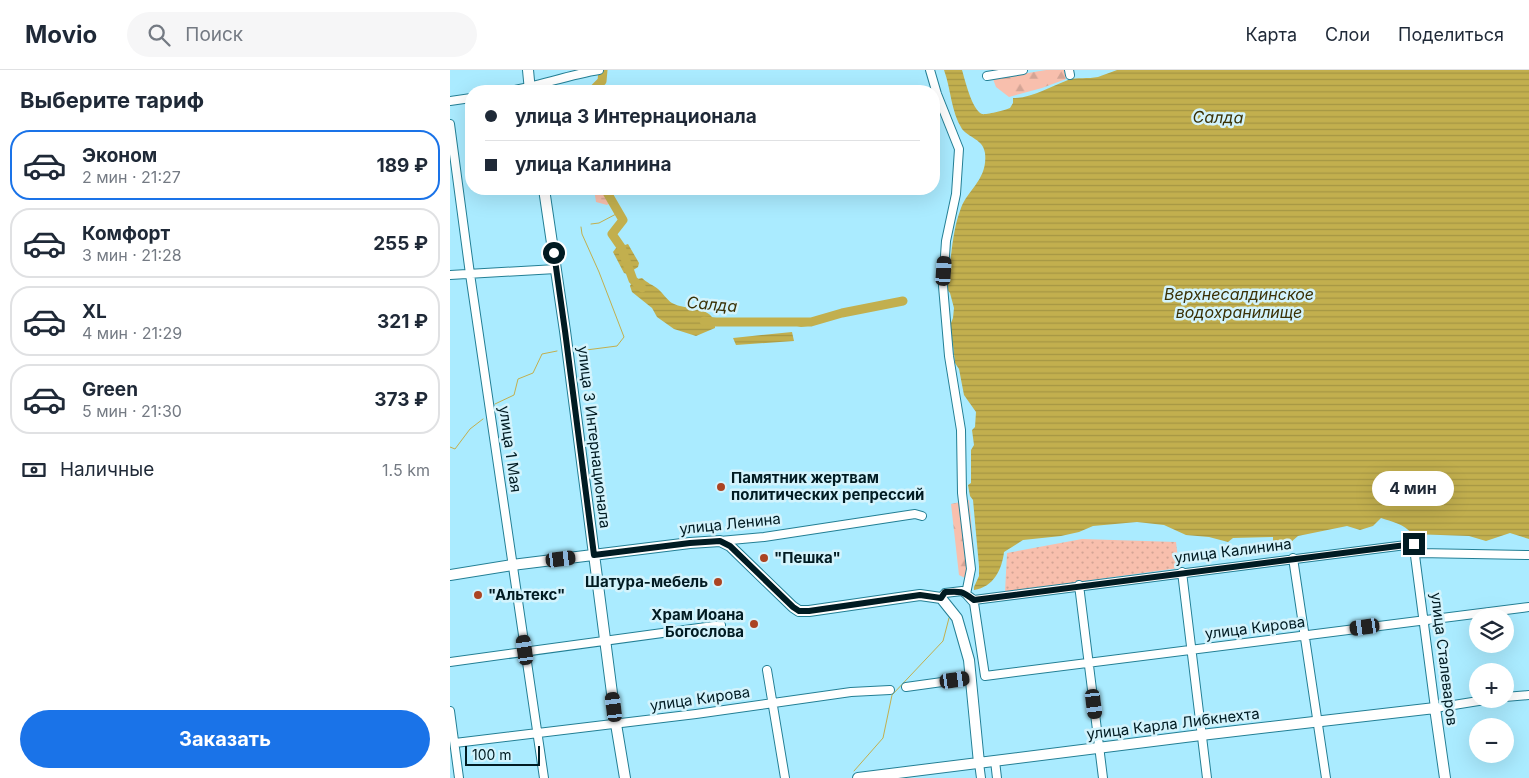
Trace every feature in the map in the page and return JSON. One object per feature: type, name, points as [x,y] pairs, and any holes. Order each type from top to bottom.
[{"type":"main road","points":[[528,70],[530,85]]},
{"type":"main road","name":"улица 3 Интернационала","points":[[545,195],[616,724],[625,778]]},
{"type":"main road","points":[[720,541],[730,546],[799,611],[920,595],[941,598],[957,618],[969,660],[979,763]]},
{"type":"main road","name":"улица Ленина","points":[[450,575],[512,565],[720,541]]},
{"type":"main road","name":"улица Карла Либкнехта","points":[[858,778],[881,777],[1201,735],[1435,708]]},
{"type":"main road","name":"улица Сталеваров","points":[[1435,708],[1444,778]]},
{"type":"street","points":[[543,85],[578,74],[599,70]]},
{"type":"street","points":[[930,70],[934,85]]},
{"type":"street","points":[[987,76],[1023,70]]},
{"type":"street","points":[[450,101],[465,99]]},
{"type":"street","points":[[940,102],[959,149],[956,194],[946,241],[943,286],[949,356],[961,430],[962,493],[971,569],[966,594]]},
{"type":"street","name":"улица 1 Мая","points":[[450,124],[470,274],[544,778]]},
{"type":"street","points":[[450,275],[556,268]]},
{"type":"street","name":"улица Ленина","points":[[720,541],[764,537],[915,514],[922,516]]},
{"type":"street","points":[[1414,544],[1419,553],[1529,555]]},
{"type":"street","name":"улица Калинина","points":[[941,598],[945,592],[962,591],[974,600],[1182,572],[1414,544]]},
{"type":"street","name":"улица Сталеваров","points":[[1414,544],[1435,708]]},
{"type":"street","points":[[1293,558],[1326,778]]},
{"type":"street","points":[[1182,572],[1207,778]]},
{"type":"street","points":[[1079,586],[1103,778]]},
{"type":"street","name":"улица Кирова","points":[[966,594],[974,603],[985,676],[1529,607]]},
{"type":"street","points":[[450,662],[525,650],[721,625]]},
{"type":"street","points":[[767,670],[774,702],[785,778]]},
{"type":"street","points":[[906,688],[971,678]]},
{"type":"street","name":"улица Кирова","points":[[455,743],[616,724],[851,692],[890,690]]},
{"type":"street","points":[[1514,696],[1529,694]]},
{"type":"street","name":"улица Карла Либкнехта","points":[[1435,708],[1469,703]]},
{"type":"street","points":[[450,712],[459,778]]},
{"type":"street","points":[[995,761],[997,778]]},
{"type":"street","points":[[979,763],[981,778]]},
{"type":"green space","points":[[1046,70],[1064,70],[1066,79],[1009,97],[996,87],[993,79]]},
{"type":"green space","points":[[595,195],[614,195],[615,200],[607,205],[596,202]]},
{"type":"green space","points":[[969,500],[974,551],[965,578],[959,575],[951,504]]},
{"type":"green space","points":[[1082,539],[1176,542],[1179,568],[1005,592],[1007,553]]},
{"type":"water","name":"Верхнесалдинское водохранилище","points":[[944,70],[962,70],[975,107],[984,114],[1010,108],[1013,98],[1034,94],[1068,80],[1098,77],[1117,70],[1529,70],[1529,539],[1510,533],[1486,541],[1469,536],[1412,534],[1402,526],[1381,518],[1373,526],[1360,530],[1347,526],[1298,536],[1291,542],[1273,542],[1273,537],[1233,538],[1228,542],[1209,537],[1186,535],[1164,525],[1137,522],[1093,526],[1079,532],[1061,536],[1023,540],[1004,552],[999,571],[992,581],[974,590],[979,576],[979,566],[973,500],[970,496],[968,485],[971,483],[971,450],[974,445],[972,430],[975,427],[976,412],[964,395],[959,369],[955,363],[949,328],[954,308],[950,293],[946,288],[953,238],[958,218],[964,201],[984,170],[985,153],[982,145],[965,132],[958,122]]},
{"type":"water","points":[[628,244],[639,263],[638,267],[627,274],[624,273],[613,252],[616,248]]},
{"type":"water","points":[[642,278],[658,289],[672,303],[706,312],[714,321],[715,328],[696,336],[674,329],[657,317],[652,308],[632,292],[630,286],[633,280]]},
{"type":"water","points":[[786,319],[807,319],[811,322],[808,326],[801,327],[781,322]]},
{"type":"water","points":[[792,332],[794,341],[736,345],[733,338]]},
{"type":"waterway","name":"Салда","points":[[598,85],[602,81],[603,70]]},
{"type":"waterway","name":"Салда","points":[[608,195],[623,220],[612,234],[621,247],[633,280],[642,288]]},
{"type":"waterway","points":[[591,224],[599,223],[618,213]]},
{"type":"waterway","points":[[578,348],[586,350],[617,346],[624,337],[582,234],[581,227]]},
{"type":"waterway","name":"Салда","points":[[704,321],[811,322],[842,313],[903,301]]},
{"type":"waterway","points":[[495,404],[514,395],[518,379],[533,373],[542,354],[557,351]]},
{"type":"waterway","points":[[450,447],[455,449],[470,429],[483,419]]},
{"type":"waterway","points":[[854,771],[883,738],[892,695],[943,641],[949,618]]},
{"type":"place","name":"Памятник жертвам политических репрессий","points":[[721,487]]},
{"type":"place","name":"\"Пешка\"","points":[[764,558]]},
{"type":"place","name":"Шатура-мебель","points":[[718,582]]},
{"type":"place","name":"\"Альтекс\"","points":[[478,595]]},
{"type":"place","name":"Храм Иоана Богослова","points":[[754,624]]},
{"type":"route","points":[[554,253],[594,555],[720,541],[730,546],[793,607],[799,611],[809,611],[920,595],[941,598],[945,592],[957,591],[962,591],[974,600],[1414,544]]}]
